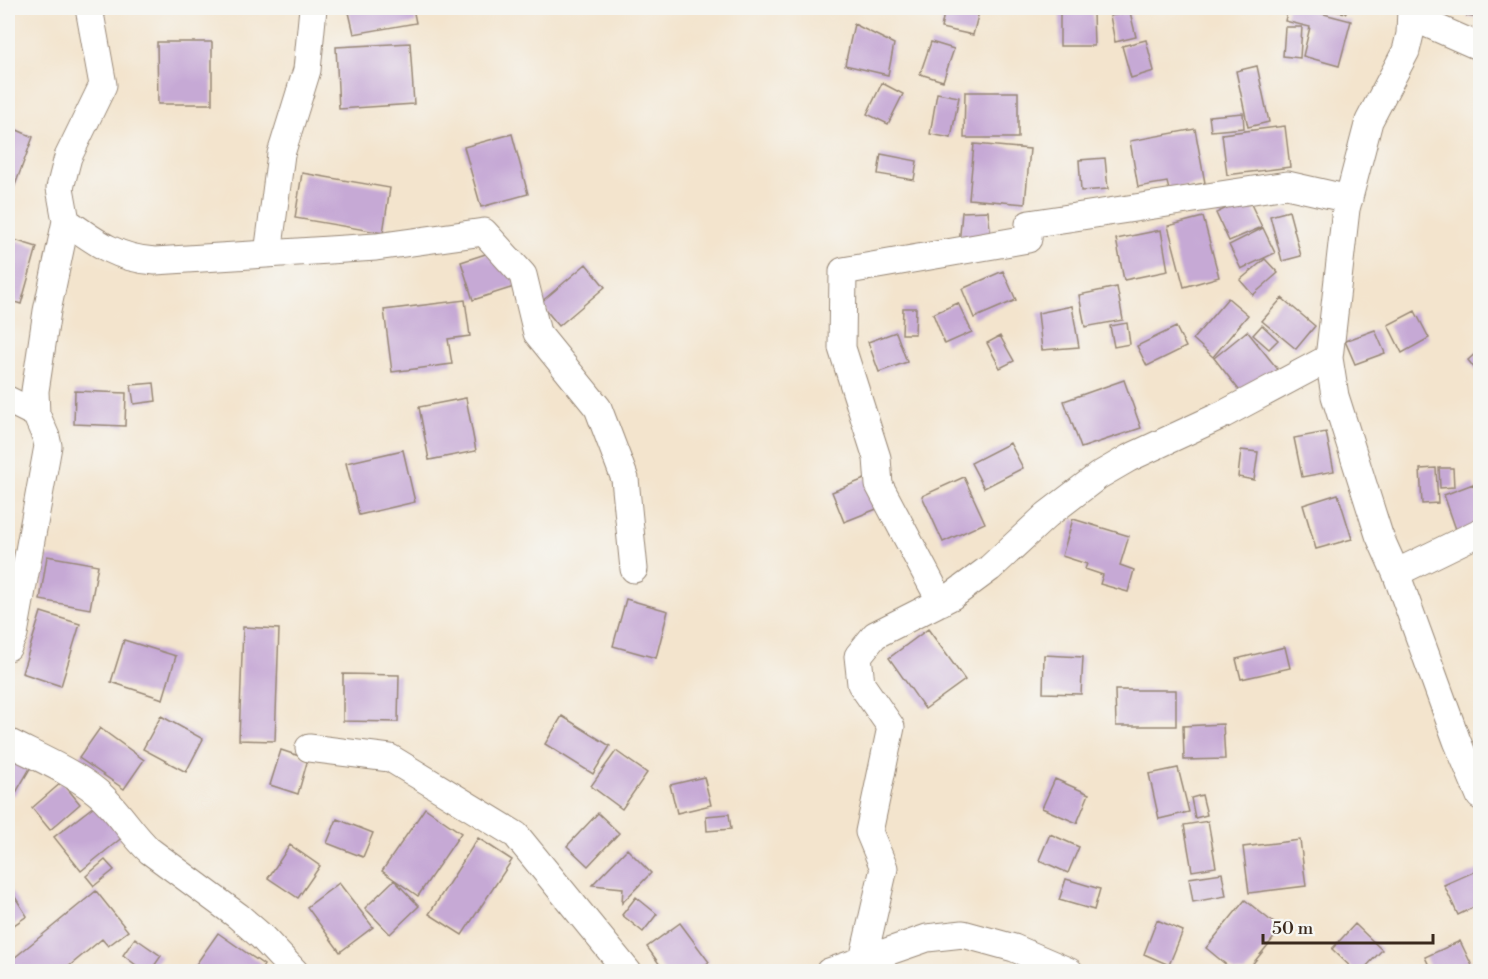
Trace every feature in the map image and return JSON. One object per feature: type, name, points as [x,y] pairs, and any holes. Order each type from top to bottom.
[{"type":"street","points":[[8,647],[14,634],[48,446],[36,414],[35,392],[47,311],[66,222],[60,188],[68,157],[103,85],[88,8]]},
{"type":"street","points":[[268,254],[281,154],[307,70],[314,8]]},
{"type":"street","points":[[1480,47],[1411,12],[1406,51],[1369,121],[1349,199],[1329,358],[1335,396],[1379,535],[1396,573],[1457,741],[1480,796]]},
{"type":"street","points":[[941,602],[879,485],[877,458],[842,348],[843,272],[1028,239],[1029,224],[1287,185],[1349,199]]},
{"type":"street","points":[[66,222],[99,246],[141,260],[154,261],[376,247],[484,232],[523,275],[537,333],[598,408],[625,479],[634,569]]},
{"type":"street","points":[[863,960],[884,868],[869,832],[891,727],[861,684],[858,656],[874,635],[941,602],[990,568],[1047,515],[1098,476],[1129,458],[1224,414],[1329,358]]},
{"type":"street","points":[[8,400],[36,414]]},
{"type":"street","points":[[1396,573],[1480,532]]},
{"type":"street","points":[[8,742],[82,781],[98,793],[111,805],[137,839],[238,916],[296,972]]},
{"type":"street","points":[[309,748],[390,758],[516,835],[628,972]]},
{"type":"street","points":[[829,972],[927,938],[963,934],[1014,948],[1070,972]]},
{"type":"building","points":[[348,8],[413,8],[416,23],[354,34]]},
{"type":"building","points":[[945,8],[980,8],[973,35],[941,28]]},
{"type":"building","points":[[1288,8],[1301,8],[1351,21],[1339,66],[1303,56],[1310,27],[1285,21]]},
{"type":"building","points":[[1316,8],[1347,8],[1346,13]]},
{"type":"building","points":[[1468,8],[1480,8],[1480,18],[1467,16]]},
{"type":"building","points":[[1130,12],[1136,37],[1115,42],[1110,16]]},
{"type":"building","points":[[1060,13],[1093,13],[1094,46],[1060,46]]},
{"type":"building","points":[[854,24],[894,44],[888,75],[845,65]]},
{"type":"building","points":[[1285,27],[1302,27],[1300,58],[1283,56]]},
{"type":"building","points":[[1146,40],[1154,71],[1131,78],[1122,46]]},
{"type":"building","points":[[157,42],[212,42],[212,104],[158,104]]},
{"type":"building","points":[[931,42],[954,49],[943,81],[920,74]]},
{"type":"building","points":[[410,43],[414,104],[339,109],[336,47]]},
{"type":"building","points":[[1257,66],[1269,122],[1248,127],[1236,71]]},
{"type":"building","points":[[882,83],[903,94],[888,124],[867,114]]},
{"type":"building","points":[[965,92],[1018,92],[1018,138],[964,138]]},
{"type":"building","points":[[937,93],[959,97],[951,138],[930,134]]},
{"type":"building","points":[[1243,113],[1244,128],[1211,131],[1209,116]]},
{"type":"building","points":[[8,126],[33,137],[8,204]]},
{"type":"building","points":[[1285,126],[1290,167],[1227,175],[1222,134]]},
{"type":"building","points":[[1195,129],[1205,183],[1169,190],[1167,182],[1138,187],[1130,141]]},
{"type":"building","points":[[512,134],[528,194],[481,207],[464,147]]},
{"type":"building","points":[[974,144],[1030,149],[1025,204],[969,199]]},
{"type":"building","points":[[881,154],[917,161],[914,180],[878,174]]},
{"type":"building","points":[[1105,158],[1108,189],[1081,191],[1079,160]]},
{"type":"building","points":[[302,173],[390,188],[383,233],[295,218]]},
{"type":"building","points":[[1248,198],[1262,227],[1229,241],[1216,213]]},
{"type":"building","points":[[988,211],[992,247],[959,245],[962,212]]},
{"type":"building","points":[[1289,211],[1301,256],[1282,261],[1270,216]]},
{"type":"building","points":[[1203,217],[1219,277],[1184,287],[1168,226]]},
{"type":"building","points":[[1263,228],[1275,253],[1241,269],[1229,245]]},
{"type":"building","points":[[1161,230],[1168,271],[1124,280],[1116,239]]},
{"type":"building","points":[[8,238],[37,247],[21,304],[8,300]]},
{"type":"building","points":[[504,248],[517,286],[473,300],[461,262]]},
{"type":"building","points":[[1265,259],[1278,273],[1253,295],[1240,280]]},
{"type":"building","points":[[586,264],[605,287],[559,326],[540,303]]},
{"type":"building","points":[[1003,271],[1016,300],[974,318],[962,289]]},
{"type":"building","points":[[1117,287],[1123,320],[1085,327],[1079,295]]},
{"type":"building","points":[[1228,298],[1248,315],[1213,357],[1193,339]]},
{"type":"building","points":[[1282,298],[1315,326],[1296,349],[1262,321]]},
{"type":"building","points":[[465,300],[470,336],[448,339],[452,364],[392,372],[384,310]]},
{"type":"building","points":[[958,303],[972,332],[945,344],[933,314]]},
{"type":"building","points":[[1072,306],[1079,347],[1042,350],[1038,313]]},
{"type":"building","points":[[903,308],[916,308],[915,334],[902,334]]},
{"type":"building","points":[[1415,311],[1429,338],[1402,353],[1388,325]]},
{"type":"building","points":[[1127,323],[1130,344],[1114,347],[1110,326]]},
{"type":"building","points":[[1262,325],[1278,340],[1269,349],[1253,335]]},
{"type":"building","points":[[1176,327],[1186,347],[1147,366],[1137,346]]},
{"type":"building","points":[[1375,330],[1385,353],[1355,364],[1345,341]]},
{"type":"building","points":[[1247,331],[1280,372],[1246,399],[1214,358]]},
{"type":"building","points":[[896,332],[907,362],[879,372],[868,342]]},
{"type":"building","points":[[1000,336],[1014,361],[1000,368],[987,343]]},
{"type":"building","points":[[1479,350],[1480,352],[1480,375],[1468,360]]},
{"type":"building","points":[[1124,380],[1141,428],[1081,448],[1064,401]]},
{"type":"building","points":[[154,383],[156,401],[134,404],[131,385]]},
{"type":"building","points":[[75,391],[126,393],[125,426],[74,424]]},
{"type":"building","points":[[466,398],[476,451],[429,460],[419,407]]},
{"type":"building","points":[[1326,432],[1334,471],[1302,477],[1294,438]]},
{"type":"building","points":[[1010,443],[1023,468],[984,488],[971,463]]},
{"type":"building","points":[[403,450],[415,502],[359,515],[346,463]]},
{"type":"building","points":[[1241,450],[1258,452],[1254,480],[1238,477]]},
{"type":"building","points":[[1436,468],[1438,503],[1422,504],[1420,469]]},
{"type":"building","points":[[1439,468],[1453,468],[1454,487],[1440,488]]},
{"type":"building","points":[[964,477],[985,523],[943,542],[922,496]]},
{"type":"building","points":[[867,478],[879,508],[844,522],[832,492]]},
{"type":"building","points":[[1473,484],[1480,504],[1480,530],[1459,538],[1444,495]]},
{"type":"building","points":[[1338,494],[1352,539],[1316,549],[1303,505]]},
{"type":"building","points":[[1073,519],[1129,536],[1120,565],[1134,570],[1128,592],[1100,584],[1103,575],[1085,569],[1087,564],[1062,556]]},
{"type":"building","points":[[47,556],[98,565],[90,609],[40,600]]},
{"type":"building","points":[[626,599],[668,611],[656,658],[613,646]]},
{"type":"building","points":[[41,612],[80,624],[61,686],[22,673]]},
{"type":"building","points":[[243,627],[279,629],[275,741],[239,740]]},
{"type":"building","points":[[928,629],[965,680],[925,709],[889,658]]},
{"type":"building","points":[[124,640],[176,656],[163,699],[111,682]]},
{"type":"building","points":[[1285,647],[1290,668],[1241,679],[1236,659]]},
{"type":"building","points":[[1044,655],[1083,657],[1081,694],[1043,693]]},
{"type":"building","points":[[343,674],[399,675],[398,722],[343,721]]},
{"type":"building","points":[[1115,690],[1176,690],[1176,726],[1116,726]]},
{"type":"building","points":[[161,716],[203,739],[186,772],[143,749]]},
{"type":"building","points":[[562,716],[610,746],[593,774],[545,744]]},
{"type":"building","points":[[1223,724],[1225,759],[1184,760],[1183,726]]},
{"type":"building","points":[[100,728],[144,760],[124,789],[79,758]]},
{"type":"building","points":[[8,750],[32,765],[14,796],[8,792]]},
{"type":"building","points":[[281,750],[308,759],[298,794],[270,785]]},
{"type":"building","points":[[616,751],[647,773],[622,809],[591,786]]},
{"type":"building","points":[[1178,768],[1189,812],[1159,819],[1149,774]]},
{"type":"building","points":[[704,777],[711,805],[677,813],[670,785]]},
{"type":"building","points":[[1055,779],[1089,794],[1077,823],[1042,808]]},
{"type":"building","points":[[62,782],[80,804],[50,830],[32,808]]},
{"type":"building","points":[[1202,795],[1207,815],[1195,818],[1191,798]]},
{"type":"building","points":[[98,803],[124,836],[81,871],[54,837]]},
{"type":"building","points":[[425,808],[461,833],[418,896],[382,871]]},
{"type":"building","points":[[598,813],[619,833],[588,866],[567,846]]},
{"type":"building","points":[[729,814],[731,829],[707,831],[706,816]]},
{"type":"building","points":[[337,819],[373,833],[363,857],[327,843]]},
{"type":"building","points":[[1208,821],[1216,867],[1192,871],[1184,825]]},
{"type":"building","points":[[1050,834],[1079,847],[1068,873],[1039,860]]},
{"type":"building","points":[[478,838],[512,860],[462,935],[429,914]]},
{"type":"building","points":[[1300,840],[1306,886],[1249,893],[1243,847]]},
{"type":"building","points":[[290,845],[320,866],[298,898],[268,878]]},
{"type":"building","points":[[627,849],[651,873],[622,903],[623,888],[592,885]]},
{"type":"building","points":[[105,860],[114,870],[94,886],[86,876]]},
{"type":"building","points":[[1480,869],[1480,904],[1458,915],[1444,885]]},
{"type":"building","points":[[1222,873],[1226,896],[1193,902],[1189,878]]},
{"type":"building","points":[[1066,879],[1100,889],[1094,910],[1059,900]]},
{"type":"building","points":[[394,880],[419,906],[390,934],[365,908]]},
{"type":"building","points":[[339,883],[373,927],[340,952],[307,907]]},
{"type":"building","points":[[8,886],[27,916],[8,929]]},
{"type":"building","points":[[96,891],[128,931],[108,946],[102,939],[62,972],[9,972],[8,963]]},
{"type":"building","points":[[636,897],[657,914],[643,932],[622,915]]},
{"type":"building","points":[[1245,900],[1281,929],[1246,972],[1235,972],[1206,948]]},
{"type":"building","points":[[1157,920],[1183,931],[1169,965],[1144,954]]},
{"type":"building","points":[[680,923],[709,962],[696,972],[665,972],[647,947]]},
{"type":"building","points":[[1355,924],[1382,950],[1361,972],[1356,972],[1332,949]]},
{"type":"building","points":[[218,933],[264,965],[260,972],[192,970]]},
{"type":"building","points":[[135,938],[161,956],[150,972],[145,972],[123,955]]},
{"type":"building","points":[[1460,941],[1475,972],[1432,972],[1425,957]]}]
